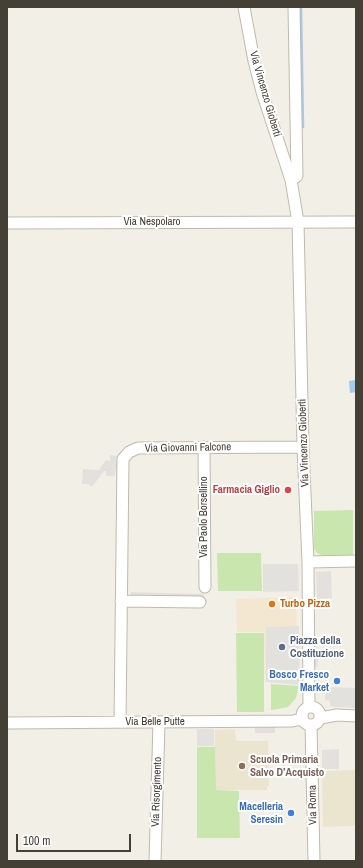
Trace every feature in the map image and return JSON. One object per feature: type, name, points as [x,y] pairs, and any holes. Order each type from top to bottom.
[{"type":"street","name":"Via Vincenzo Gioberti","points":[[244,7],[254,61],[262,92],[291,180],[298,222],[303,447],[308,562],[309,707]]},
{"type":"street","name":"Via Vincenzo Gioberti","points":[[291,180],[297,176],[294,7]]},
{"type":"street","name":"Via Nespolaro","points":[[7,223],[356,222]]},
{"type":"street","name":"Via Paolo Borsellino","points":[[204,447],[204,587]]},
{"type":"street","name":"Via Giovanni Falcone","points":[[120,722],[123,460],[129,452],[138,448],[303,447]]},
{"type":"street","points":[[308,562],[356,561]]},
{"type":"street","points":[[121,601],[200,602]]},
{"type":"street","points":[[312,706],[317,709],[311,720],[303,711],[312,706]]},
{"type":"street","name":"Via Belle Putte","points":[[7,723],[293,721],[337,716],[356,716]]},
{"type":"street","name":"Via Roma","points":[[311,720],[314,861]]},
{"type":"street","name":"Via Risorgimento","points":[[155,861],[159,723]]},
{"type":"shaded area","points":[[110,455],[117,456],[116,462],[118,462],[118,470],[116,470],[115,476],[106,476],[106,471],[104,471],[92,487],[88,484],[82,484],[83,469],[99,470],[106,460],[110,461]]},
{"type":"shaded area","points":[[263,564],[298,564],[299,591],[263,592]]},
{"type":"shaded area","points":[[331,571],[332,598],[317,599],[316,572]]},
{"type":"shaded area","points":[[131,592],[204,594],[204,600],[131,598]]},
{"type":"shaded area","points":[[296,597],[299,685],[265,682],[264,632],[237,632],[236,599]]},
{"type":"shaded area","name":"Piazza della Costituzione","points":[[299,626],[300,685],[266,682],[266,627]]},
{"type":"shaded area","points":[[313,645],[317,645],[318,667],[314,667]]},
{"type":"shaded area","points":[[326,687],[356,688],[356,708],[330,706],[330,701],[325,700]]},
{"type":"shaded area","points":[[255,726],[275,726],[275,733],[255,733]]},
{"type":"shaded area","points":[[197,729],[214,729],[214,746],[197,746]]},
{"type":"shaded area","name":"Scuola Primaria Salvo D’Acquisto","points":[[235,729],[236,741],[268,741],[269,786],[267,786],[267,790],[215,790],[215,730]]},
{"type":"shaded area","points":[[339,749],[339,769],[322,769],[322,750]]},
{"type":"shaded area","points":[[356,770],[356,826],[323,827],[322,771]]},
{"type":"green space","points":[[353,510],[353,555],[323,556],[317,553],[314,549],[314,511]]},
{"type":"green space","points":[[217,553],[261,553],[262,591],[218,591]]},
{"type":"green space","points":[[236,633],[264,633],[264,712],[237,712]]},
{"type":"green space","points":[[271,684],[299,686],[296,698],[288,707],[271,710]]},
{"type":"green space","points":[[197,747],[215,747],[216,790],[239,791],[240,838],[197,838]]},
{"type":"water","points":[[355,380],[356,392],[350,393],[349,381]]},
{"type":"waterway","points":[[301,7],[303,127]]},
{"type":"place","name":"Farmacia Giglio","points":[[288,490]]},
{"type":"place","name":"Turbo Pizza","points":[[272,604]]},
{"type":"place","name":"Piazza della Costituzione","points":[[282,647]]},
{"type":"place","name":"Bosco Fresco Market","points":[[337,681]]},
{"type":"place","name":"Scuola Primaria Salvo D’Acquisto","points":[[242,766]]},
{"type":"place","name":"Macelleria Seresin","points":[[291,813]]}]
